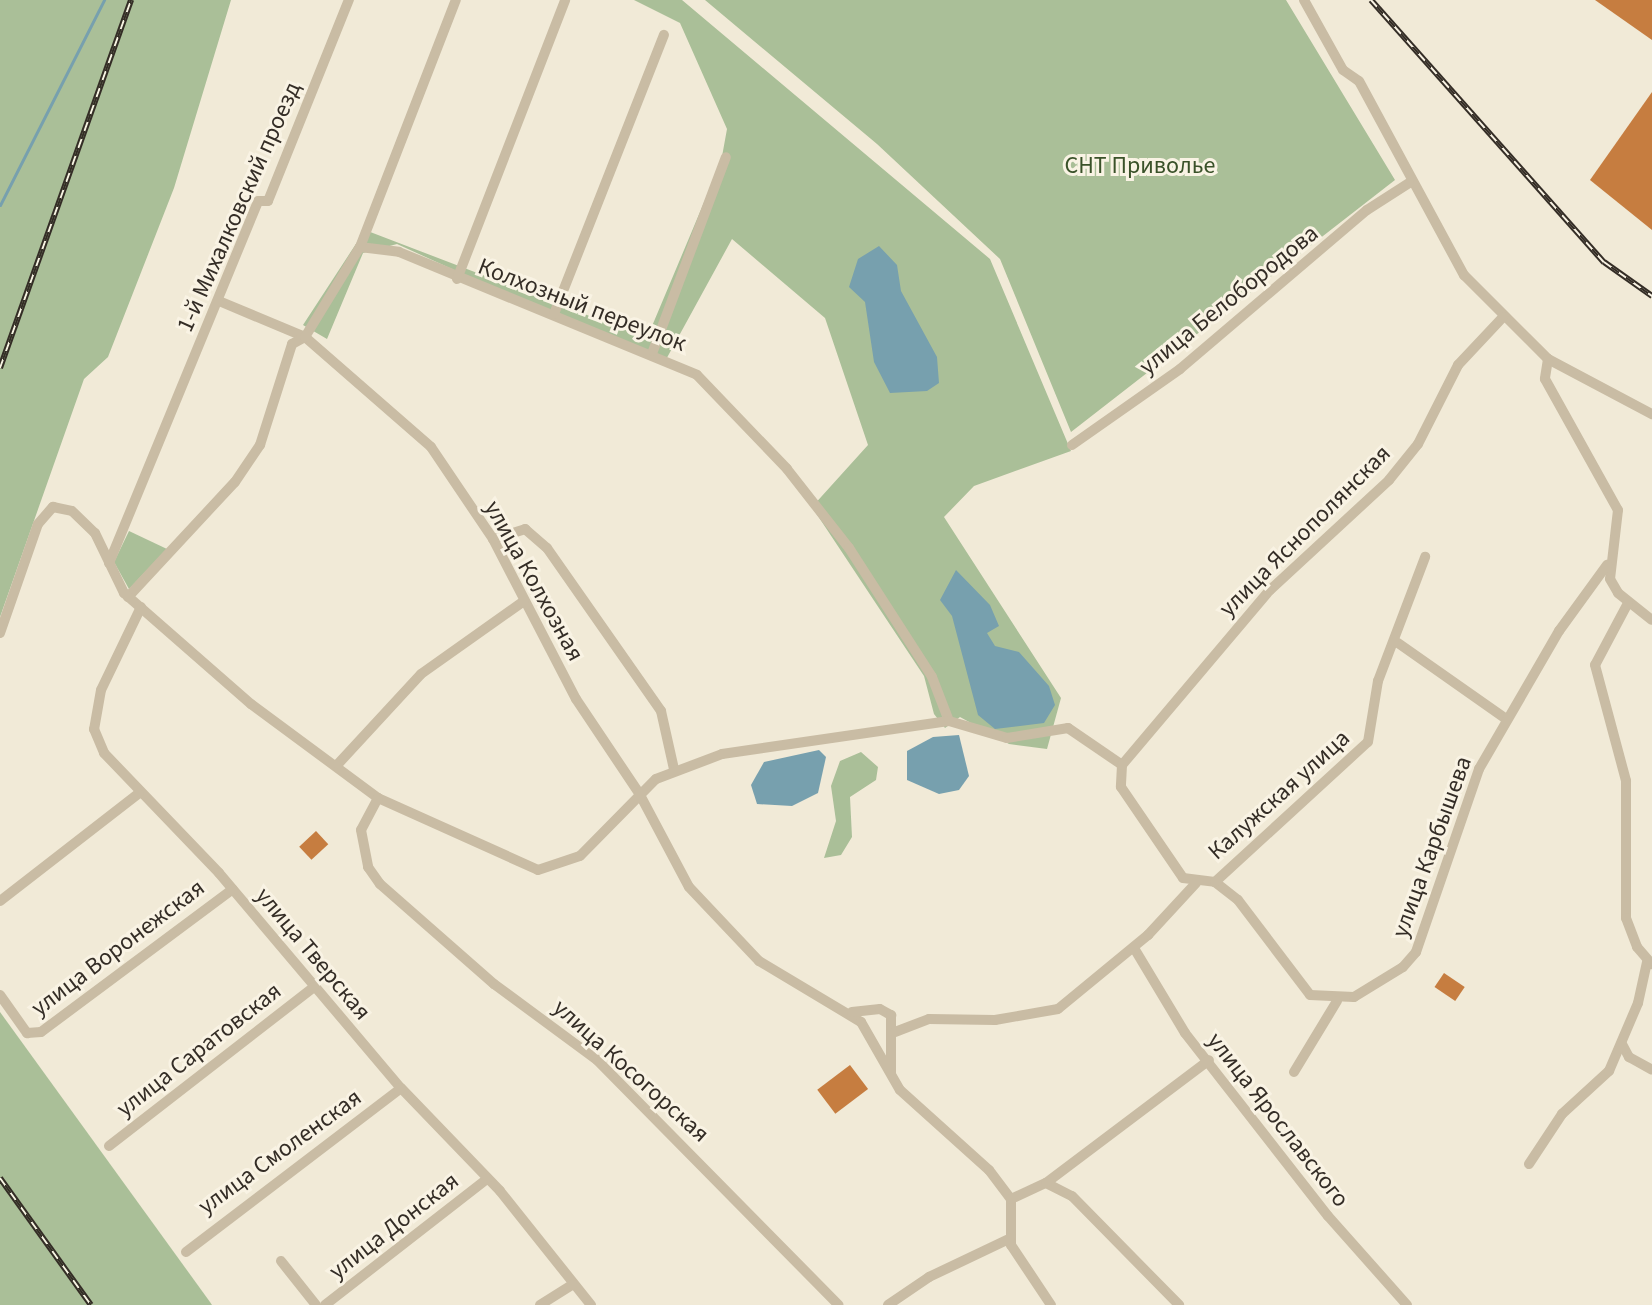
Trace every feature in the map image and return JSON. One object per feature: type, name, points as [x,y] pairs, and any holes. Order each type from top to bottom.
[{"type":"street","name":"1-й Михалковский проезд","points":[[109,563],[258,201],[268,201],[349,0]]},
{"type":"street","points":[[128,597],[253,458],[292,344],[305,337],[360,247],[456,0]]},
{"type":"street","points":[[457,279],[565,0]]},
{"type":"street","points":[[1304,0],[1343,70],[1359,81],[1409,183],[1451,259],[1503,317],[1548,359],[1652,414]]},
{"type":"street","points":[[554,314],[664,35]]},
{"type":"street","points":[[653,351],[726,157]]},
{"type":"street","name":"улица Белобородова","points":[[1072,445],[1180,369],[1367,210],[1409,183]]},
{"type":"street","name":"Колхозный переулок","points":[[360,247],[399,252],[457,279],[653,351],[697,375],[804,489],[932,677],[949,721]]},
{"type":"street","name":"улица Колхозная","points":[[219,301],[305,337],[428,443],[493,539],[597,734],[639,793],[689,887],[759,961],[852,1012]]},
{"type":"street","name":"улица Яснополянская","points":[[1122,765],[1270,590],[1389,480],[1418,444],[1458,365],[1503,317]]},
{"type":"street","name":"улица Карбышева","points":[[1337,1001],[1399,970],[1416,952],[1479,769],[1506,719],[1607,565],[1619,536],[1618,510],[1545,379],[1548,359]]},
{"type":"street","points":[[0,633],[36,527],[53,507],[85,520],[128,597],[251,704],[338,764],[378,798],[535,869],[556,869],[580,856],[639,793],[674,769],[722,754],[949,721],[1012,738],[1068,728],[1122,765],[1121,787],[1176,869],[1196,883],[1215,882],[1252,914],[1304,991],[1337,1001],[1294,1072]]},
{"type":"street","points":[[493,539],[525,529],[547,548],[658,707],[674,769]]},
{"type":"street","name":"Калужская улица","points":[[1215,882],[1365,746],[1374,726],[1378,681],[1398,643],[1401,611],[1425,557]]},
{"type":"street","points":[[1607,565],[1628,603],[1652,620]]},
{"type":"street","points":[[338,764],[421,674],[524,601]]},
{"type":"street","points":[[1529,1164],[1562,1114],[1604,1079],[1622,1044],[1650,963],[1624,909],[1626,781],[1595,665],[1628,603]]},
{"type":"street","name":"улица Тверская","points":[[141,607],[106,674],[94,724],[99,746],[138,794],[233,889],[401,1088],[487,1179],[591,1305]]},
{"type":"street","points":[[1398,643],[1506,719]]},
{"type":"street","points":[[0,901],[138,794]]},
{"type":"street","name":"улица Косогорская","points":[[378,798],[361,830],[368,867],[380,884],[494,984],[597,1060],[737,1195],[839,1305]]},
{"type":"street","points":[[897,1032],[929,1019],[995,1020],[1058,1009],[1134,948],[1196,883]]},
{"type":"street","name":"улица Воронежская","points":[[0,995],[26,1031],[46,1029],[233,889]]},
{"type":"street","name":"улица Ярославского","points":[[1134,948],[1209,1060],[1328,1216],[1407,1305]]},
{"type":"street","name":"улица Саратовская","points":[[109,1146],[314,987]]},
{"type":"street","points":[[891,1075],[897,1032],[886,1007],[852,1012],[891,1075],[1011,1199],[1009,1239],[1051,1305]]},
{"type":"street","points":[[1622,1044],[1629,1057],[1652,1070]]},
{"type":"street","points":[[1011,1199],[1046,1183],[1209,1060]]},
{"type":"street","name":"улица Смоленская","points":[[186,1252],[401,1088]]},
{"type":"street","name":"улица Донская","points":[[325,1305],[487,1179]]},
{"type":"street","points":[[1046,1183],[1072,1196],[1179,1305]]},
{"type":"street","points":[[888,1305],[929,1277],[1009,1239]]},
{"type":"street","points":[[281,1261],[316,1305]]},
{"type":"street","points":[[540,1305],[572,1285]]},
{"type":"green space","points":[[0,0],[231,0],[174,188],[108,357],[84,379],[0,617]]},
{"type":"green space","points":[[634,0],[682,0],[990,259],[1071,451],[974,486],[944,517],[1061,698],[1047,749],[1009,744],[960,717],[945,728],[934,714],[924,676],[812,507],[868,445],[825,318],[732,239],[663,365],[397,244],[363,253],[327,339],[303,325],[365,230],[647,338],[721,162],[727,129],[680,23]]},
{"type":"green space","name":"СНТ Приволье","points":[[705,0],[1286,0],[1395,180],[1071,432],[1000,259],[877,144]]},
{"type":"green space","points":[[129,531],[167,549],[129,589],[114,562]]},
{"type":"green space","points":[[861,752],[878,767],[876,780],[850,797],[852,837],[841,855],[824,858],[836,821],[831,786],[840,761]]},
{"type":"green space","points":[[0,1012],[210,1302],[212,1305],[0,1305]]},
{"type":"water","points":[[879,246],[897,265],[901,291],[937,357],[939,383],[927,391],[890,393],[874,362],[865,302],[849,287],[858,259]]},
{"type":"water","points":[[956,570],[990,605],[999,626],[987,633],[995,646],[1019,652],[1049,686],[1055,705],[1044,723],[995,729],[978,715],[952,616],[940,600]]},
{"type":"water","points":[[959,735],[969,776],[959,790],[939,794],[907,780],[907,751],[933,737]]},
{"type":"water","points":[[819,750],[826,757],[818,793],[792,806],[757,804],[751,785],[764,762]]},
{"type":"building","points":[[1595,0],[1652,0],[1652,40]]},
{"type":"building","points":[[1652,92],[1652,230],[1590,180]]},
{"type":"building","points":[[316,831],[328,844],[311,860],[299,847]]},
{"type":"building","points":[[1444,973],[1465,987],[1455,1001],[1434,987]]},
{"type":"building","points":[[850,1065],[868,1089],[835,1114],[817,1090]]},
{"type":"waterway","points":[[0,205],[104,0]]},
{"type":"railway","points":[[0,368],[131,0]]},
{"type":"railway","points":[[1371,0],[1604,262],[1652,296]]},
{"type":"railway","points":[[0,1178],[91,1305]]}]
